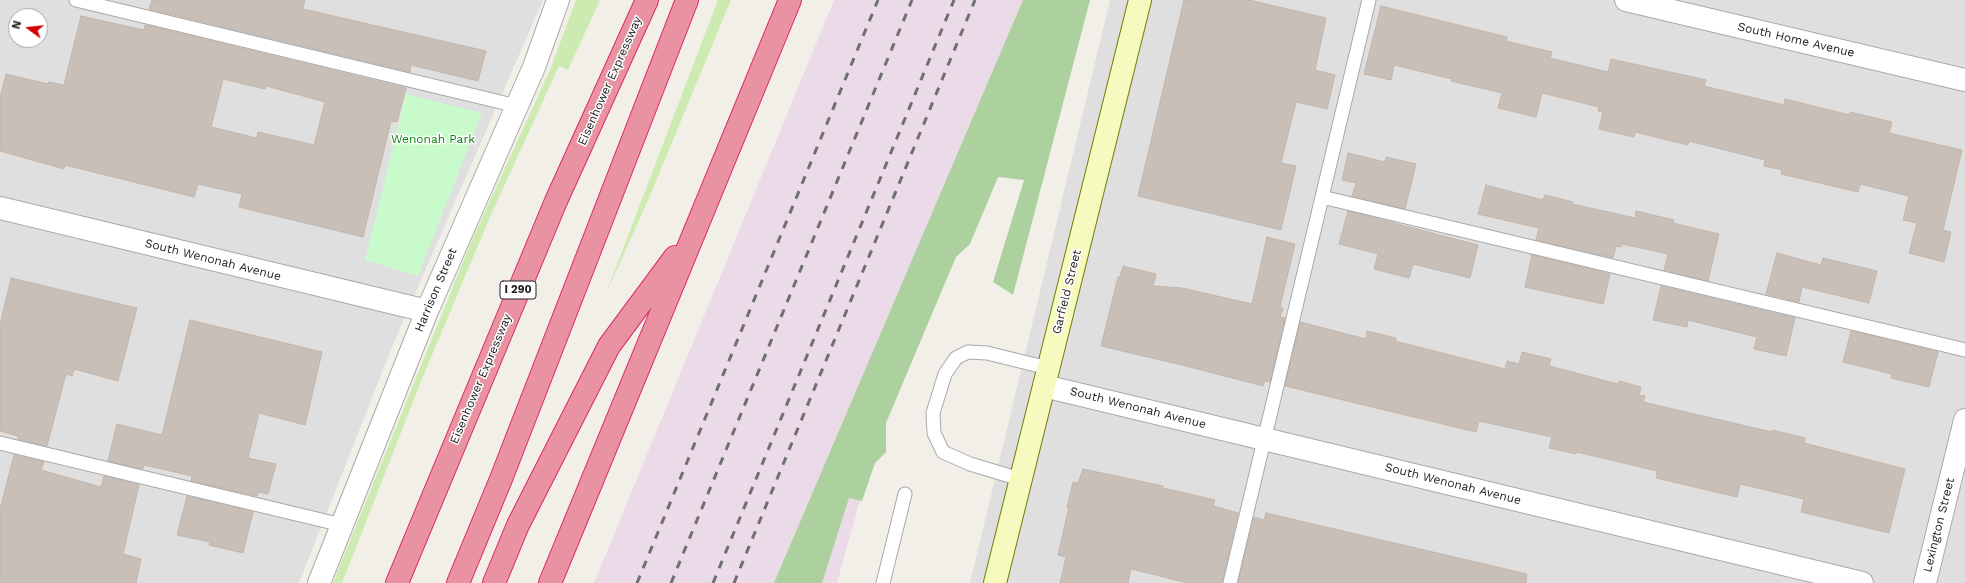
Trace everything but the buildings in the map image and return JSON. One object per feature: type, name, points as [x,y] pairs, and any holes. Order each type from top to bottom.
[{"type":"highway","name":"Eisenhower Expressway","points":[[397,583],[556,201],[647,0]]},
{"type":"highway","points":[[458,583],[501,479],[687,0]]},
{"type":"highway","points":[[550,583],[790,0]]},
{"type":"highway","points":[[494,583],[518,525],[609,346],[696,230]]},
{"type":"street","name":"Harrison Street","points":[[319,583],[427,311],[534,67],[558,0]]},
{"type":"street","name":"Garfield Street","points":[[995,583],[1140,0]]},
{"type":"street","name":"South Home Avenue","points":[[1626,0],[1965,80]]},
{"type":"street","name":"South Wenonah Avenue","points":[[0,208],[427,311]]},
{"type":"street","name":"South Wenonah Avenue","points":[[1046,377],[1264,439],[1862,583]]},
{"type":"street","name":"Lexington Street","points":[[1925,583],[1965,420]]},
{"type":"lane","points":[[76,0],[517,106]]},
{"type":"lane","points":[[1230,583],[1369,0]]},
{"type":"lane","points":[[1322,197],[1965,350]]},
{"type":"lane","points":[[1020,479],[970,464],[943,452],[934,433],[933,413],[945,374],[956,358],[968,352],[987,352],[1046,377]]},
{"type":"lane","points":[[0,443],[342,525]]},
{"type":"lane","points":[[882,583],[905,494]]},
{"type":"shaded area","points":[[0,0],[543,0],[394,342],[299,583],[0,583]]},
{"type":"shaded area","points":[[834,0],[1056,0],[874,449],[837,583],[594,583]]},
{"type":"shaded area","points":[[1110,0],[1965,0],[1965,583],[970,583]]},
{"type":"green space","points":[[576,0],[600,0],[568,70],[559,66],[490,217],[422,379],[342,583],[333,583],[471,242],[550,70]]},
{"type":"green space","points":[[718,0],[731,0],[649,198],[605,296]]},
{"type":"green space","points":[[1023,0],[1090,0],[1013,295],[993,282],[1024,180],[998,177],[970,244],[956,257],[886,423],[886,452],[875,463],[862,501],[849,498],[822,583],[774,583]]},
{"type":"green space","name":"Wenonah Park","points":[[406,94],[482,113],[418,276],[365,260]]},
{"type":"railway","points":[[637,583],[878,0]]},
{"type":"railway","points":[[671,583],[912,0]]},
{"type":"railway","points":[[713,583],[954,0]]},
{"type":"railway","points":[[734,583],[975,0]]}]
